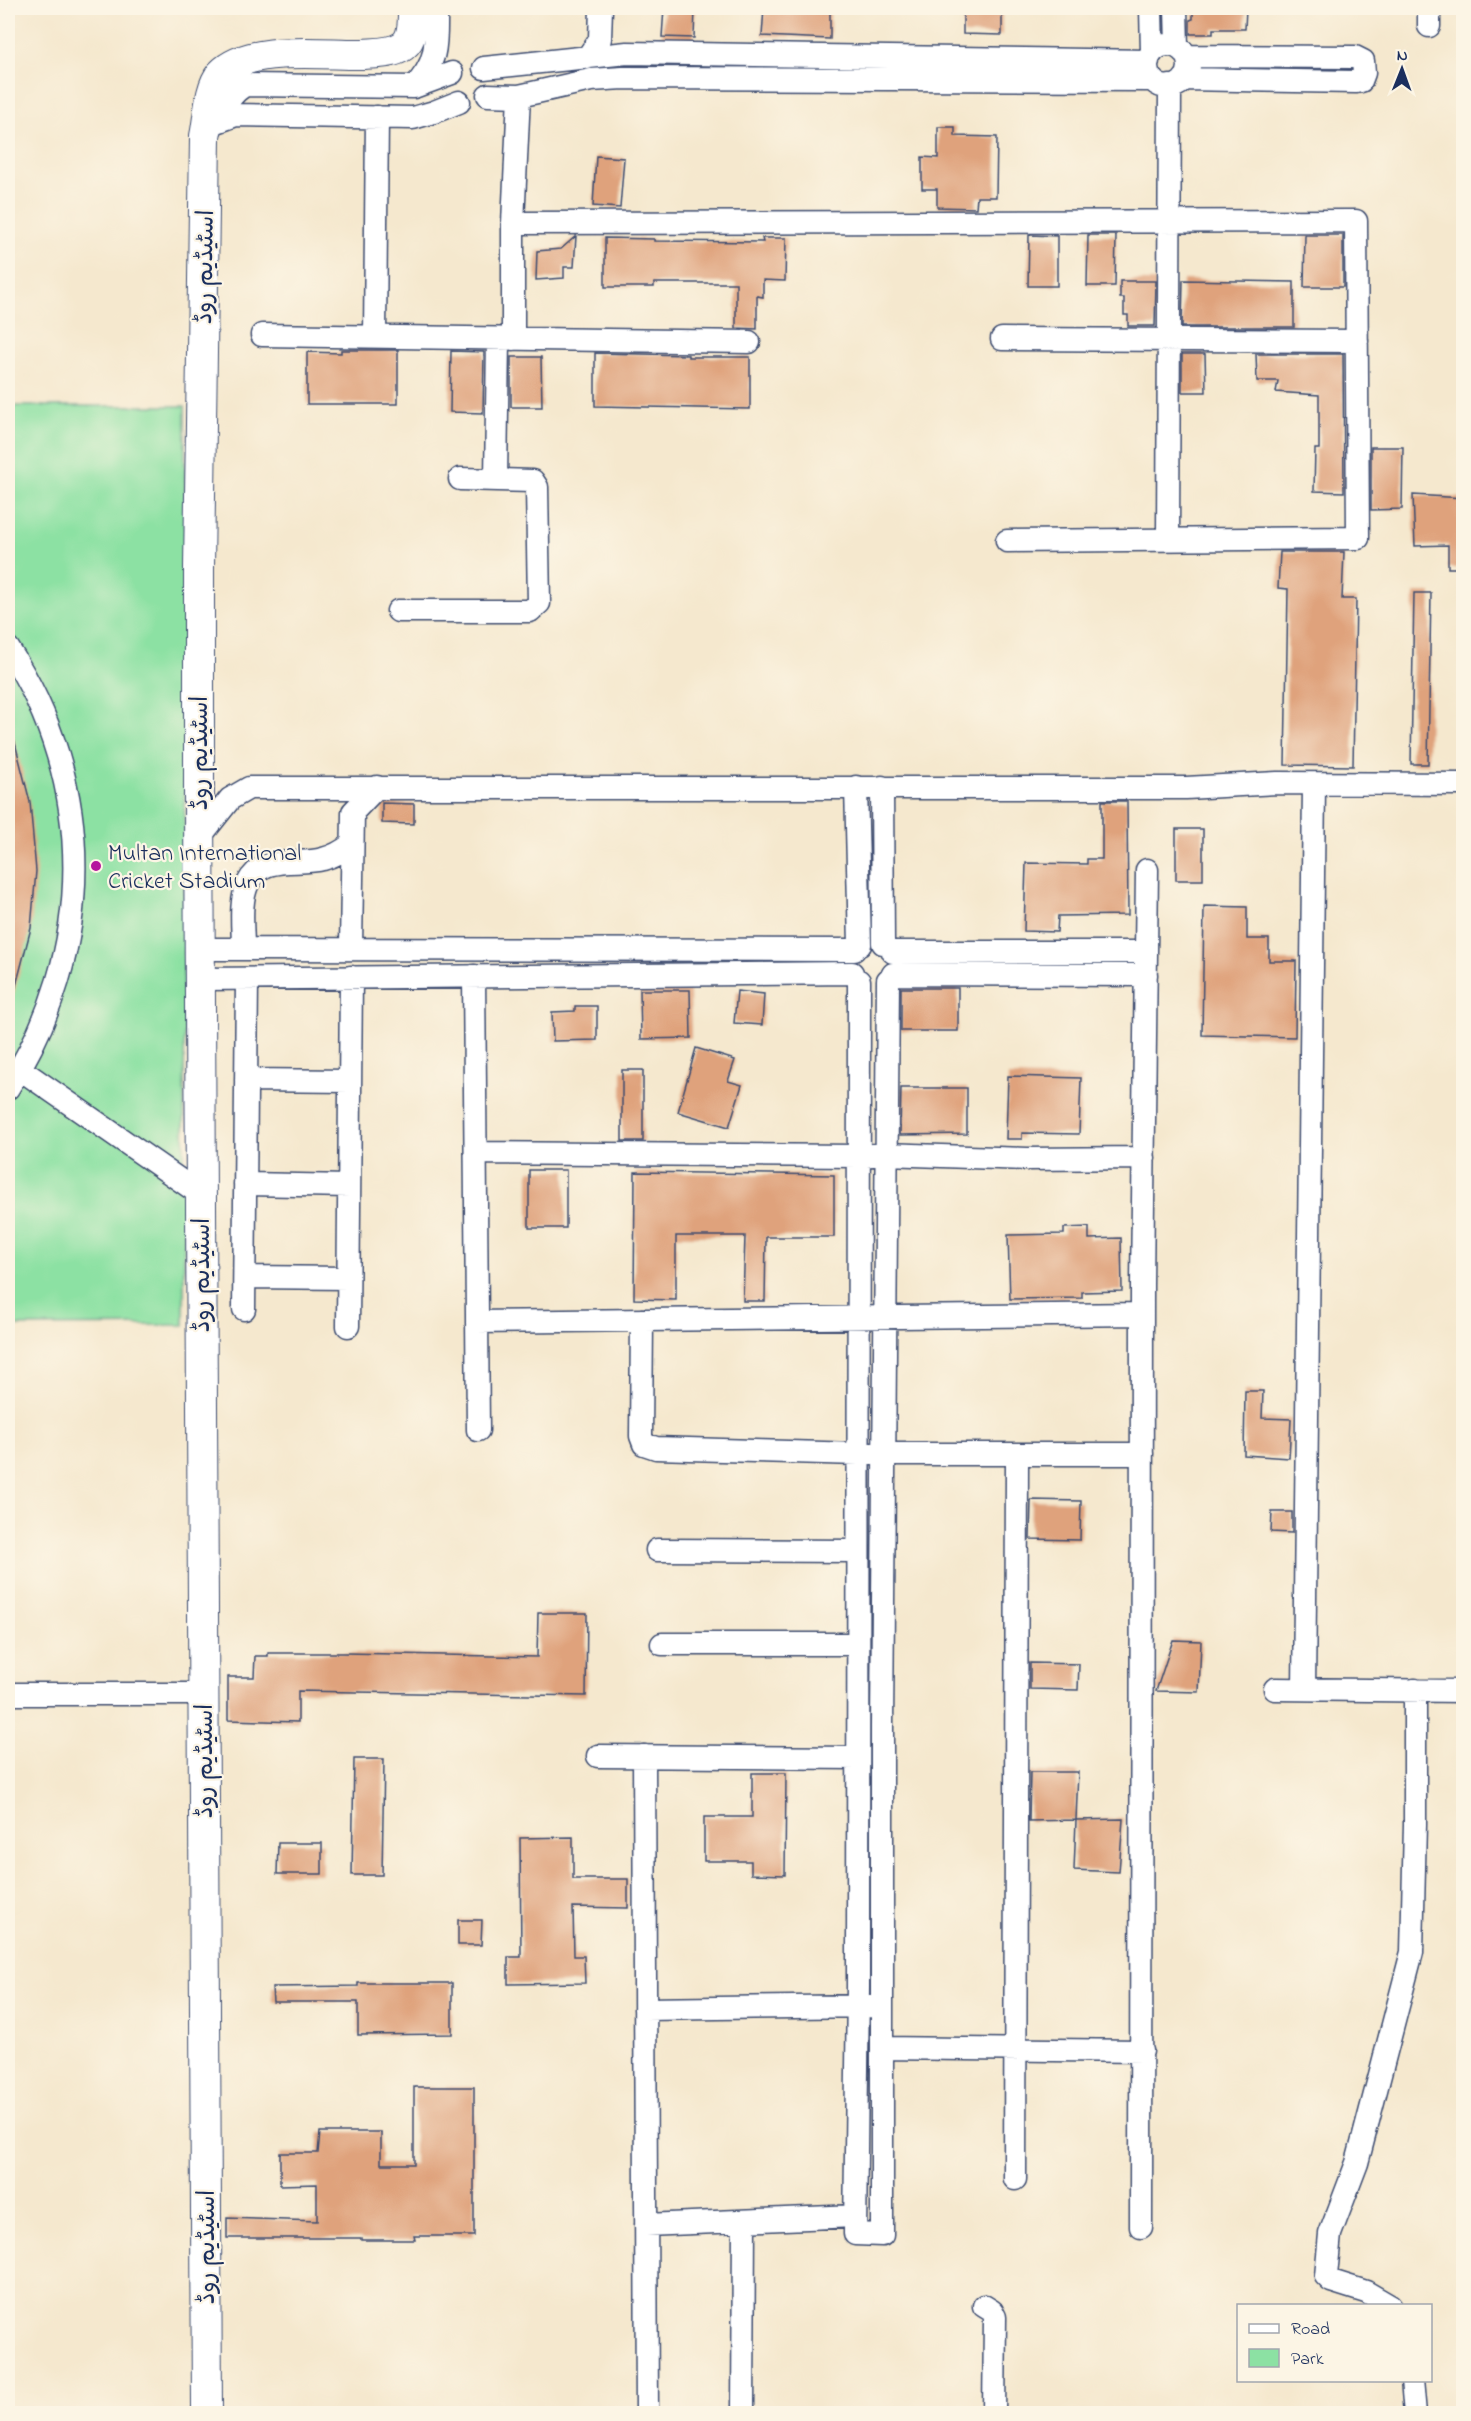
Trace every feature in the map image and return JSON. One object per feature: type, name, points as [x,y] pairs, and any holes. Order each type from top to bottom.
[{"type":"main road","name":"اسٹیڈیم روڈ","points":[[207,2414],[199,569],[213,94],[219,76],[230,67],[243,61],[273,54],[374,53],[393,50],[404,45],[410,35],[413,8]]},
{"type":"street","points":[[414,87],[427,73],[435,53],[436,8]]},
{"type":"street","points":[[587,58],[600,39],[601,8]]},
{"type":"street","points":[[1150,8],[1161,72],[1169,222],[1168,539]]},
{"type":"street","points":[[488,95],[507,98],[591,80],[623,78],[1161,72],[1189,66],[1181,52],[1176,8]]},
{"type":"street","points":[[484,68],[627,53],[1161,72],[1356,82],[1363,79],[1364,73],[1363,62],[1356,57],[1181,52],[1163,46],[1161,72]]},
{"type":"street","points":[[465,62],[479,64],[489,73],[492,86],[488,95],[474,105],[459,102],[451,95],[448,82],[452,73],[465,62]]},
{"type":"street","points":[[211,129],[233,95],[246,85],[414,87],[452,73]]},
{"type":"street","points":[[496,479],[519,96]]},
{"type":"street","points":[[211,129],[236,115],[413,118],[459,102]]},
{"type":"street","points":[[375,336],[378,117]]},
{"type":"street","points":[[513,223],[1356,221],[1358,538],[1006,541]]},
{"type":"street","points":[[262,335],[749,342]]},
{"type":"street","points":[[1002,339],[1357,341]]},
{"type":"street","points":[[398,611],[530,611],[539,603],[537,487],[534,481],[460,479]]},
{"type":"street","points":[[8,648],[32,690],[55,746],[70,805],[75,866],[74,897],[65,957],[46,1015],[14,1079],[201,1194]]},
{"type":"street","points":[[199,838],[230,799],[249,788],[1186,788],[1277,783],[1314,785],[1464,784]]},
{"type":"street","points":[[1304,1689],[1314,785]]},
{"type":"street","points":[[351,948],[353,812],[377,787]]},
{"type":"street","points":[[856,787],[857,947],[850,961],[855,977],[859,1156],[858,2007],[855,2234],[882,2235],[884,1453],[889,963],[882,787]]},
{"type":"street","points":[[243,948],[243,903],[248,883],[257,872],[276,862],[321,860],[337,855],[352,844]]},
{"type":"street","points":[[1141,2227],[1142,1454],[1147,870]]},
{"type":"street","points":[[201,949],[857,947],[872,941],[889,963],[1146,975]]},
{"type":"street","points":[[889,963],[1146,952]]},
{"type":"street","points":[[201,979],[474,976],[855,977],[870,986],[876,986],[889,963]]},
{"type":"street","points":[[474,976],[478,1430]]},
{"type":"street","points":[[348,1326],[351,977]]},
{"type":"street","points":[[244,1309],[247,978]]},
{"type":"street","points":[[246,1080],[350,1082]]},
{"type":"street","points":[[476,1153],[859,1156],[886,1154],[1027,1159],[1144,1158]]},
{"type":"street","points":[[245,1184],[349,1186]]},
{"type":"street","points":[[245,1277],[348,1278]]},
{"type":"street","points":[[477,1322],[858,1318],[885,1315],[1143,1314]]},
{"type":"street","points":[[642,1320],[641,1436],[644,1444],[656,1448],[858,1454],[1142,1454]]},
{"type":"street","points":[[1015,2179],[1017,1454]]},
{"type":"street","points":[[657,1550],[858,1551]]},
{"type":"street","points":[[662,1644],[858,1644]]},
{"type":"street","points":[[1275,1689],[1464,1691]]},
{"type":"street","points":[[1387,2304],[1366,2292],[1331,2281],[1326,2277],[1330,2234],[1357,2163],[1412,1952],[1416,1824],[1415,1690]]},
{"type":"street","points":[[8,1694],[204,1694]]},
{"type":"street","points":[[598,1756],[858,1758]]},
{"type":"street","points":[[644,1756],[647,2414]]},
{"type":"street","points":[[645,2009],[882,2005]]},
{"type":"street","points":[[882,2048],[1142,2051]]},
{"type":"street","points":[[646,2225],[855,2216]]},
{"type":"street","points":[[743,2414],[744,2221]]},
{"type":"street","points":[[984,2306],[995,2317],[994,2414]]},
{"type":"street","points":[[1009,2414],[1010,2312]]},
{"type":"street","points":[[1412,2382],[1415,2414]]},
{"type":"green space","name":"Multan International Cricket Stadium","points":[[8,406],[185,406],[184,1325],[8,1326]]},
{"type":"building","points":[[664,8],[695,8],[694,38],[662,37]]},
{"type":"building","points":[[764,8],[830,8],[830,39],[762,36]]},
{"type":"building","points":[[963,8],[1002,8],[1002,35],[963,34]]},
{"type":"building","points":[[1193,8],[1246,8],[1245,29],[1213,29],[1213,34],[1190,34]]},
{"type":"building","points":[[938,127],[955,127],[955,136],[997,137],[996,197],[977,197],[976,208],[937,207],[937,189],[922,189],[922,157],[938,158]]},
{"type":"building","points":[[596,156],[624,158],[620,208],[593,206]]},
{"type":"building","points":[[1029,235],[1057,236],[1057,286],[1028,286]]},
{"type":"building","points":[[1088,235],[1116,235],[1115,286],[1087,286]]},
{"type":"building","points":[[1305,235],[1343,235],[1343,287],[1304,287]]},
{"type":"building","points":[[576,236],[574,267],[564,267],[564,278],[536,280],[537,251],[561,249]]},
{"type":"building","points":[[605,238],[763,242],[762,238],[786,238],[785,281],[763,280],[763,297],[757,296],[757,329],[736,328],[736,283],[654,283],[654,287],[605,287]]},
{"type":"building","points":[[1183,280],[1294,282],[1294,327],[1182,327]]},
{"type":"building","points":[[1120,281],[1156,281],[1155,326],[1128,326],[1128,315],[1124,315],[1124,298],[1120,298]]},
{"type":"building","points":[[341,350],[398,350],[398,404],[307,404],[307,352],[341,353]]},
{"type":"building","points":[[451,351],[484,352],[483,413],[450,412]]},
{"type":"building","points":[[595,353],[750,357],[750,409],[595,406]]},
{"type":"building","points":[[1182,354],[1205,354],[1206,392],[1182,392]]},
{"type":"building","points":[[1256,354],[1343,354],[1344,492],[1314,491],[1315,449],[1319,449],[1319,395],[1276,392],[1278,381],[1257,381]]},
{"type":"building","points":[[511,357],[541,357],[542,407],[511,407]]},
{"type":"building","points":[[1371,447],[1403,447],[1402,509],[1371,510]]},
{"type":"building","points":[[1413,495],[1464,498],[1464,568],[1448,568],[1448,545],[1415,546]]},
{"type":"building","points":[[1280,552],[1344,552],[1342,599],[1356,599],[1353,766],[1285,765],[1288,589],[1278,588]]},
{"type":"building","points":[[1414,593],[1431,593],[1428,764],[1411,764]]},
{"type":"building","points":[[13,735],[30,802],[36,871],[31,928],[12,1001],[8,1001],[8,736]]},
{"type":"building","points":[[1102,801],[1127,801],[1128,915],[1058,916],[1057,932],[1024,931],[1026,863],[1087,864],[1087,859],[1102,859]]},
{"type":"building","points":[[382,803],[414,804],[414,824],[382,823]]},
{"type":"building","points":[[1176,829],[1203,829],[1203,880],[1176,880]]},
{"type":"building","points":[[1204,906],[1247,907],[1247,939],[1269,939],[1269,961],[1296,961],[1295,1037],[1202,1035]]},
{"type":"building","points":[[901,988],[958,988],[958,1031],[901,1031]]},
{"type":"building","points":[[640,990],[690,990],[691,1038],[641,1039]]},
{"type":"building","points":[[737,991],[764,994],[762,1025],[734,1023]]},
{"type":"building","points":[[575,1006],[597,1006],[597,1040],[553,1041],[552,1012],[575,1011]]},
{"type":"building","points":[[696,1048],[735,1060],[728,1081],[742,1085],[729,1127],[678,1112]]},
{"type":"building","points":[[622,1070],[643,1070],[643,1141],[622,1141]]},
{"type":"building","points":[[1008,1076],[1081,1078],[1079,1134],[1022,1133],[1022,1139],[1006,1139]]},
{"type":"building","points":[[901,1088],[967,1088],[967,1134],[900,1135]]},
{"type":"building","points":[[529,1170],[566,1170],[566,1228],[529,1228]]},
{"type":"building","points":[[635,1172],[834,1175],[834,1237],[766,1237],[765,1301],[743,1301],[745,1236],[676,1236],[676,1300],[634,1299]]},
{"type":"building","points":[[1089,1227],[1089,1239],[1121,1238],[1122,1291],[1082,1292],[1082,1298],[1010,1299],[1008,1235],[1064,1234],[1064,1228]]},
{"type":"building","points":[[1245,1391],[1263,1391],[1262,1418],[1291,1419],[1289,1458],[1244,1455]]},
{"type":"building","points":[[1031,1500],[1081,1501],[1080,1540],[1030,1539]]},
{"type":"building","points":[[1272,1512],[1292,1512],[1292,1533],[1271,1532]]},
{"type":"building","points":[[538,1613],[587,1613],[586,1696],[298,1691],[298,1722],[228,1720],[228,1677],[254,1677],[255,1656],[268,1656],[268,1653],[345,1653],[537,1657]]},
{"type":"building","points":[[1173,1640],[1201,1641],[1199,1692],[1156,1691]]},
{"type":"building","points":[[1030,1663],[1079,1664],[1078,1690],[1030,1689]]},
{"type":"building","points":[[354,1759],[384,1759],[382,1875],[352,1875]]},
{"type":"building","points":[[1030,1772],[1078,1772],[1076,1820],[1029,1821]]},
{"type":"building","points":[[752,1773],[786,1773],[785,1875],[751,1874],[751,1861],[704,1861],[704,1817],[752,1817]]},
{"type":"building","points":[[1123,1819],[1119,1872],[1074,1870],[1076,1820]]},
{"type":"building","points":[[573,1837],[573,1879],[628,1879],[628,1908],[573,1907],[574,1956],[584,1956],[585,1983],[508,1984],[508,1957],[521,1957],[520,1838]]},
{"type":"building","points":[[278,1843],[322,1843],[322,1874],[277,1874]]},
{"type":"building","points":[[458,1920],[482,1920],[481,1945],[458,1945]]},
{"type":"building","points":[[358,1983],[452,1983],[452,2034],[358,2035],[358,2002],[273,2002],[272,1987],[358,1986]]},
{"type":"building","points":[[414,2087],[474,2087],[474,2236],[414,2236],[415,2240],[227,2238],[227,2218],[317,2221],[317,2184],[280,2185],[280,2153],[318,2153],[320,2132],[381,2132],[381,2164],[414,2164]]},
{"type":"place","name":"Multan International Cricket Stadium","points":[[96,866]]}]
